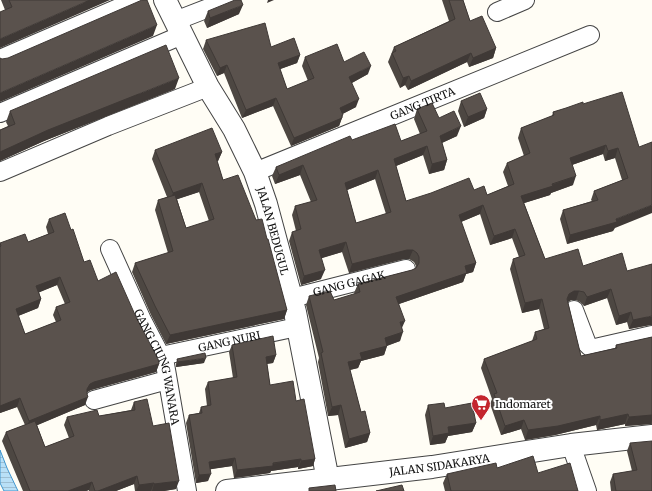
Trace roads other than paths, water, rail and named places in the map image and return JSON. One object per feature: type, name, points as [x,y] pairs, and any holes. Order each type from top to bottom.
[{"type":"street","points":[[0,59],[137,0]]},
{"type":"street","name":"JALAN BEDUGUL","points":[[165,0],[208,87],[234,130],[254,172],[266,204],[292,298],[328,480]]},
{"type":"street","points":[[0,113],[179,28],[229,0]]},
{"type":"street","points":[[497,12],[525,0]]},
{"type":"street","name":"GANG TIRTA","points":[[254,172],[590,35]]},
{"type":"street","points":[[0,172],[108,126],[208,87]]},
{"type":"street","name":"GANG CIUNG WANARA","points":[[110,249],[142,320],[165,364],[187,491]]},
{"type":"street","name":"GANG GAGAK","points":[[292,298],[406,269]]},
{"type":"street","points":[[574,310],[587,344],[590,347],[595,348],[652,335]]},
{"type":"street","name":"GANG NURI","points":[[161,356],[298,326]]},
{"type":"street","points":[[94,400],[167,380]]},
{"type":"street","name":"JALAN SIDAKARYA","points":[[231,491],[282,488],[328,480],[432,467],[571,445],[652,436]]},
{"type":"street","points":[[571,445],[587,491]]},
{"type":"water","points":[[0,450],[18,491],[4,491],[0,483]]},
{"type":"place","name":"Indomaret","points":[[481,421]]}]
